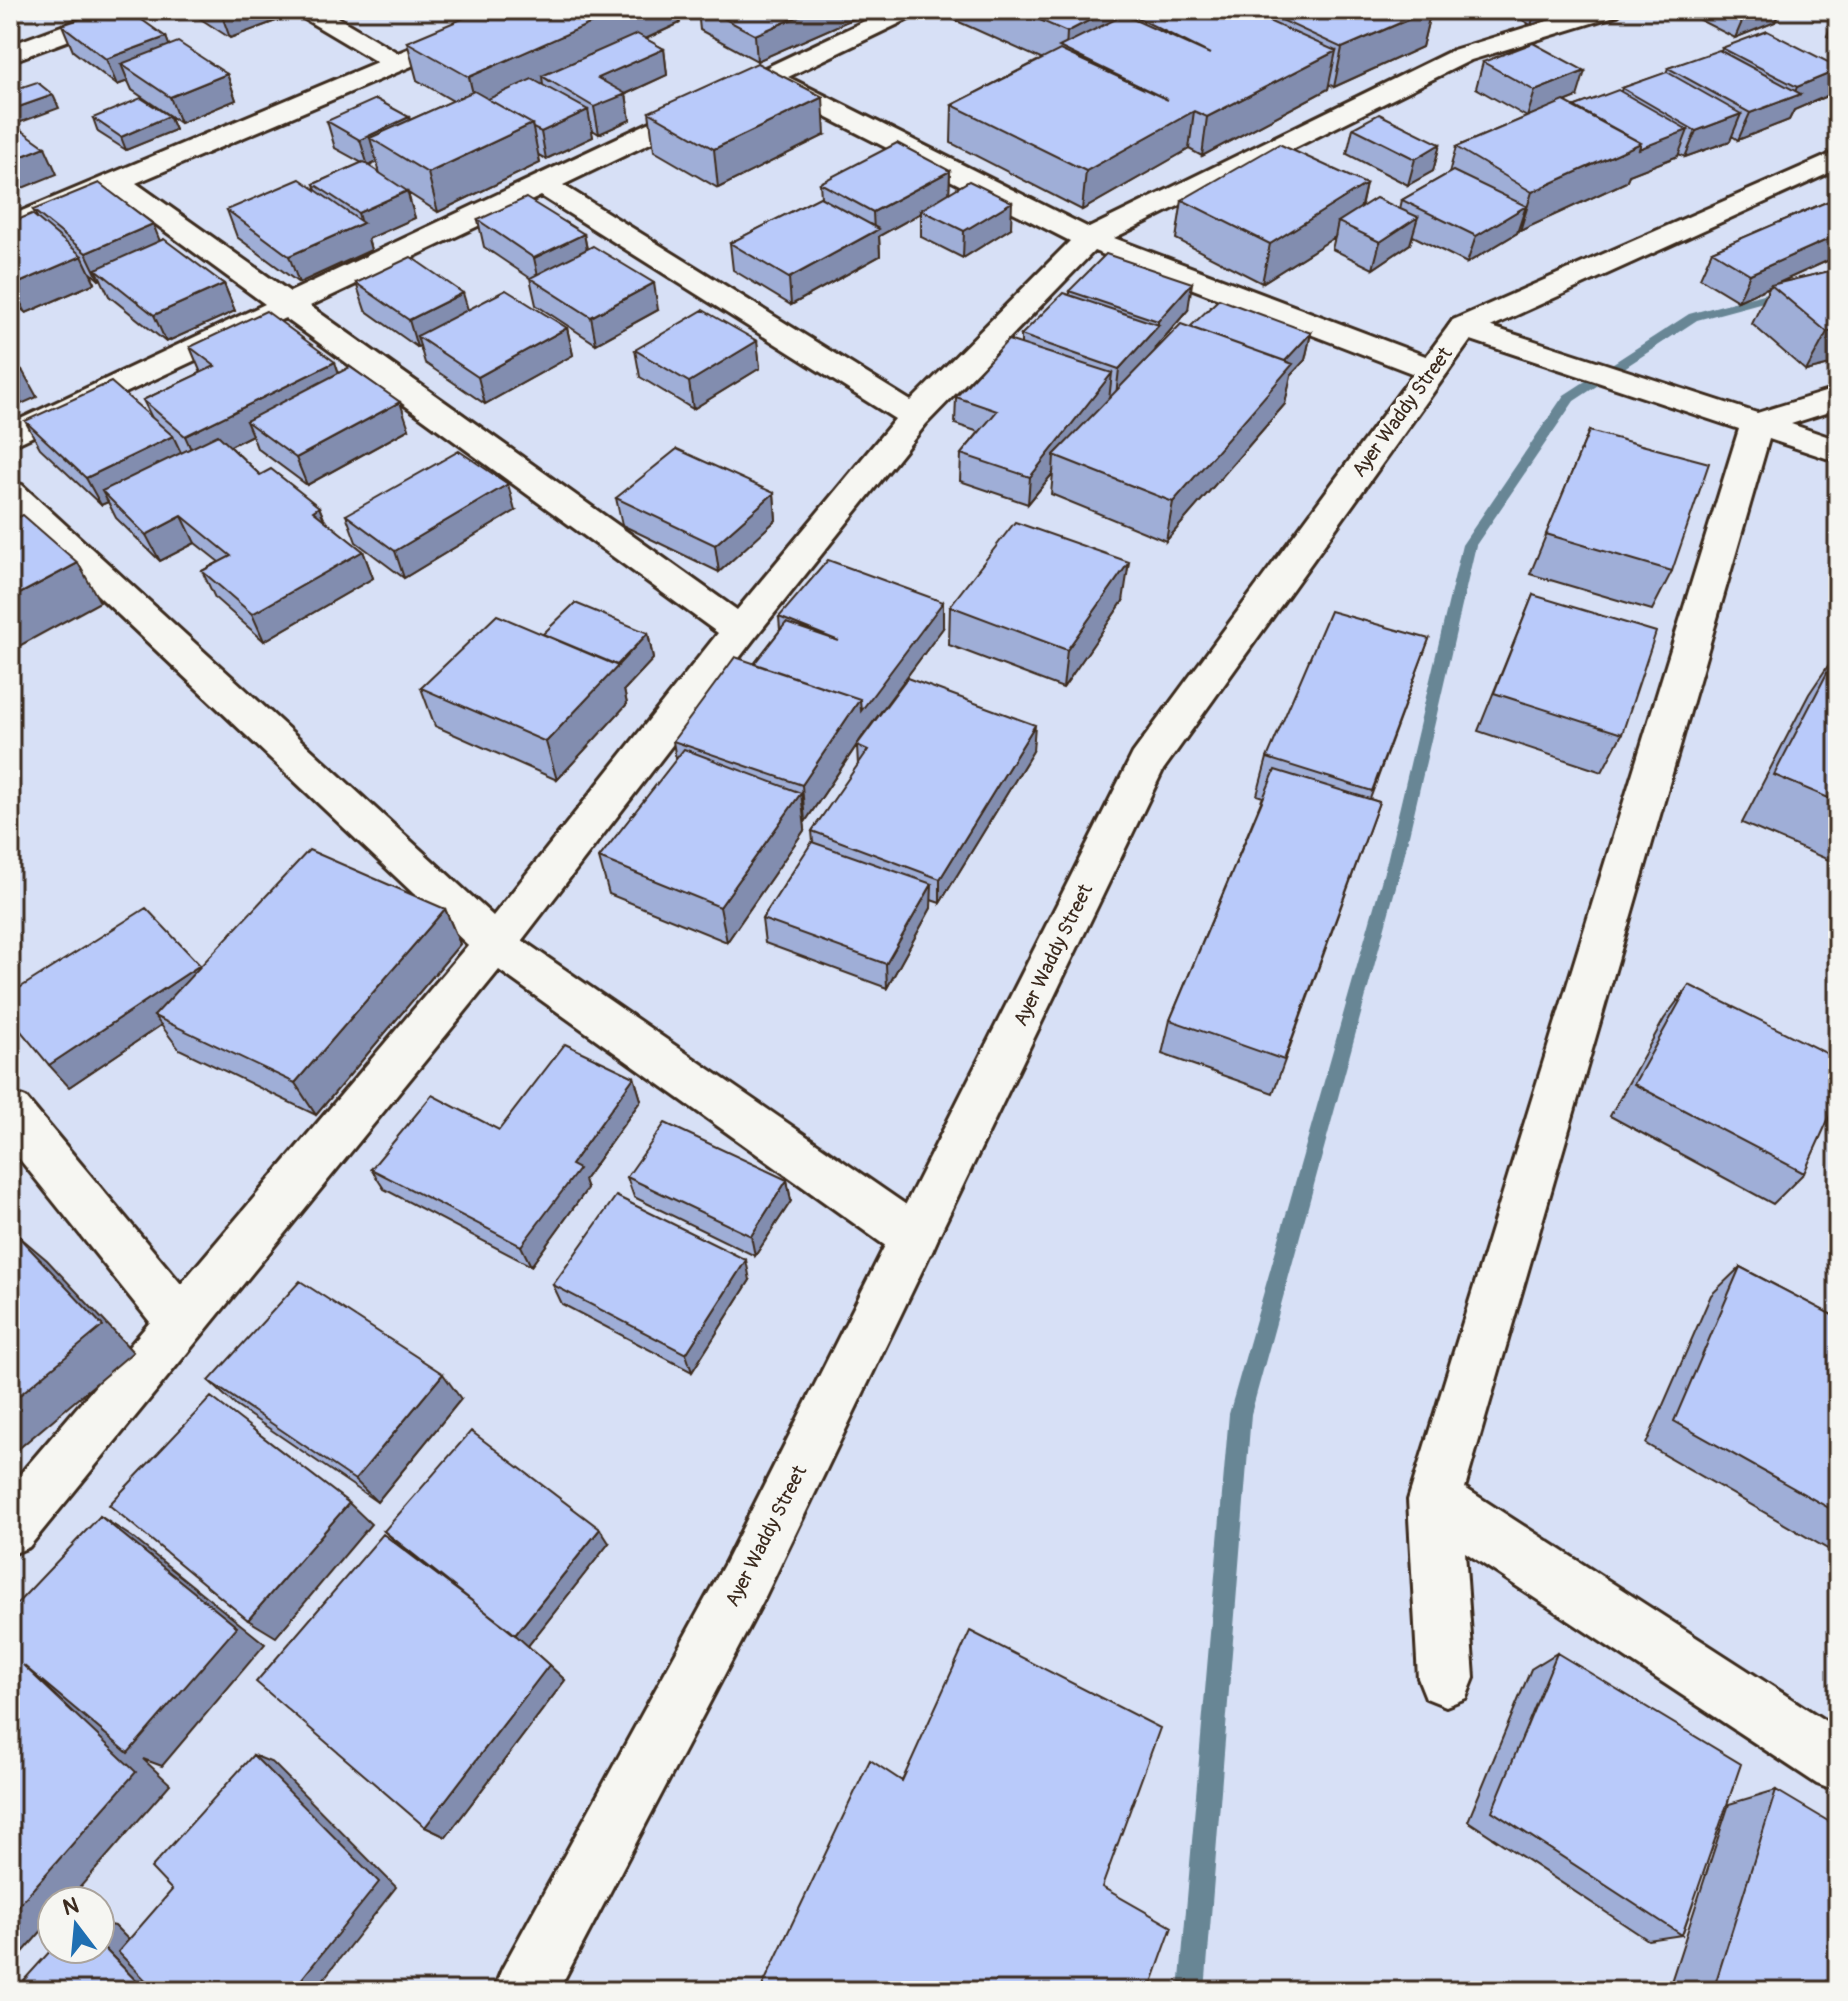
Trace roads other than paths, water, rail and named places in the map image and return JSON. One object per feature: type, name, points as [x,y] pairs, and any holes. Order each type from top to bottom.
[{"type":"street","points":[[10,54],[128,10]]},
{"type":"street","points":[[307,10],[395,62]]},
{"type":"street","points":[[10,226],[523,10]]},
{"type":"street","points":[[10,437],[908,10]]},
{"type":"street","points":[[10,1528],[495,944],[740,631],[914,417],[1089,239],[1449,48],[1609,10]]},
{"type":"street","points":[[768,77],[1089,239],[1433,370]]},
{"type":"street","name":"Ayer Waddy Street","points":[[524,1991],[744,1582],[1147,763],[1464,327],[1838,159]]},
{"type":"street","points":[[115,181],[740,631]]},
{"type":"street","points":[[542,184],[914,417]]},
{"type":"street","points":[[1464,327],[1838,451]]},
{"type":"street","points":[[1757,424],[1838,398]]},
{"type":"street","points":[[1446,1678],[1435,1500],[1757,424]]},
{"type":"street","points":[[10,493],[495,944],[914,1238]]},
{"type":"street","points":[[10,1112],[181,1322]]},
{"type":"street","points":[[1435,1500],[1838,1763]]},
{"type":"waterway","points":[[1192,1991],[1240,1414],[1395,861],[1469,545],[1569,398],[1693,317],[1785,292]]}]
